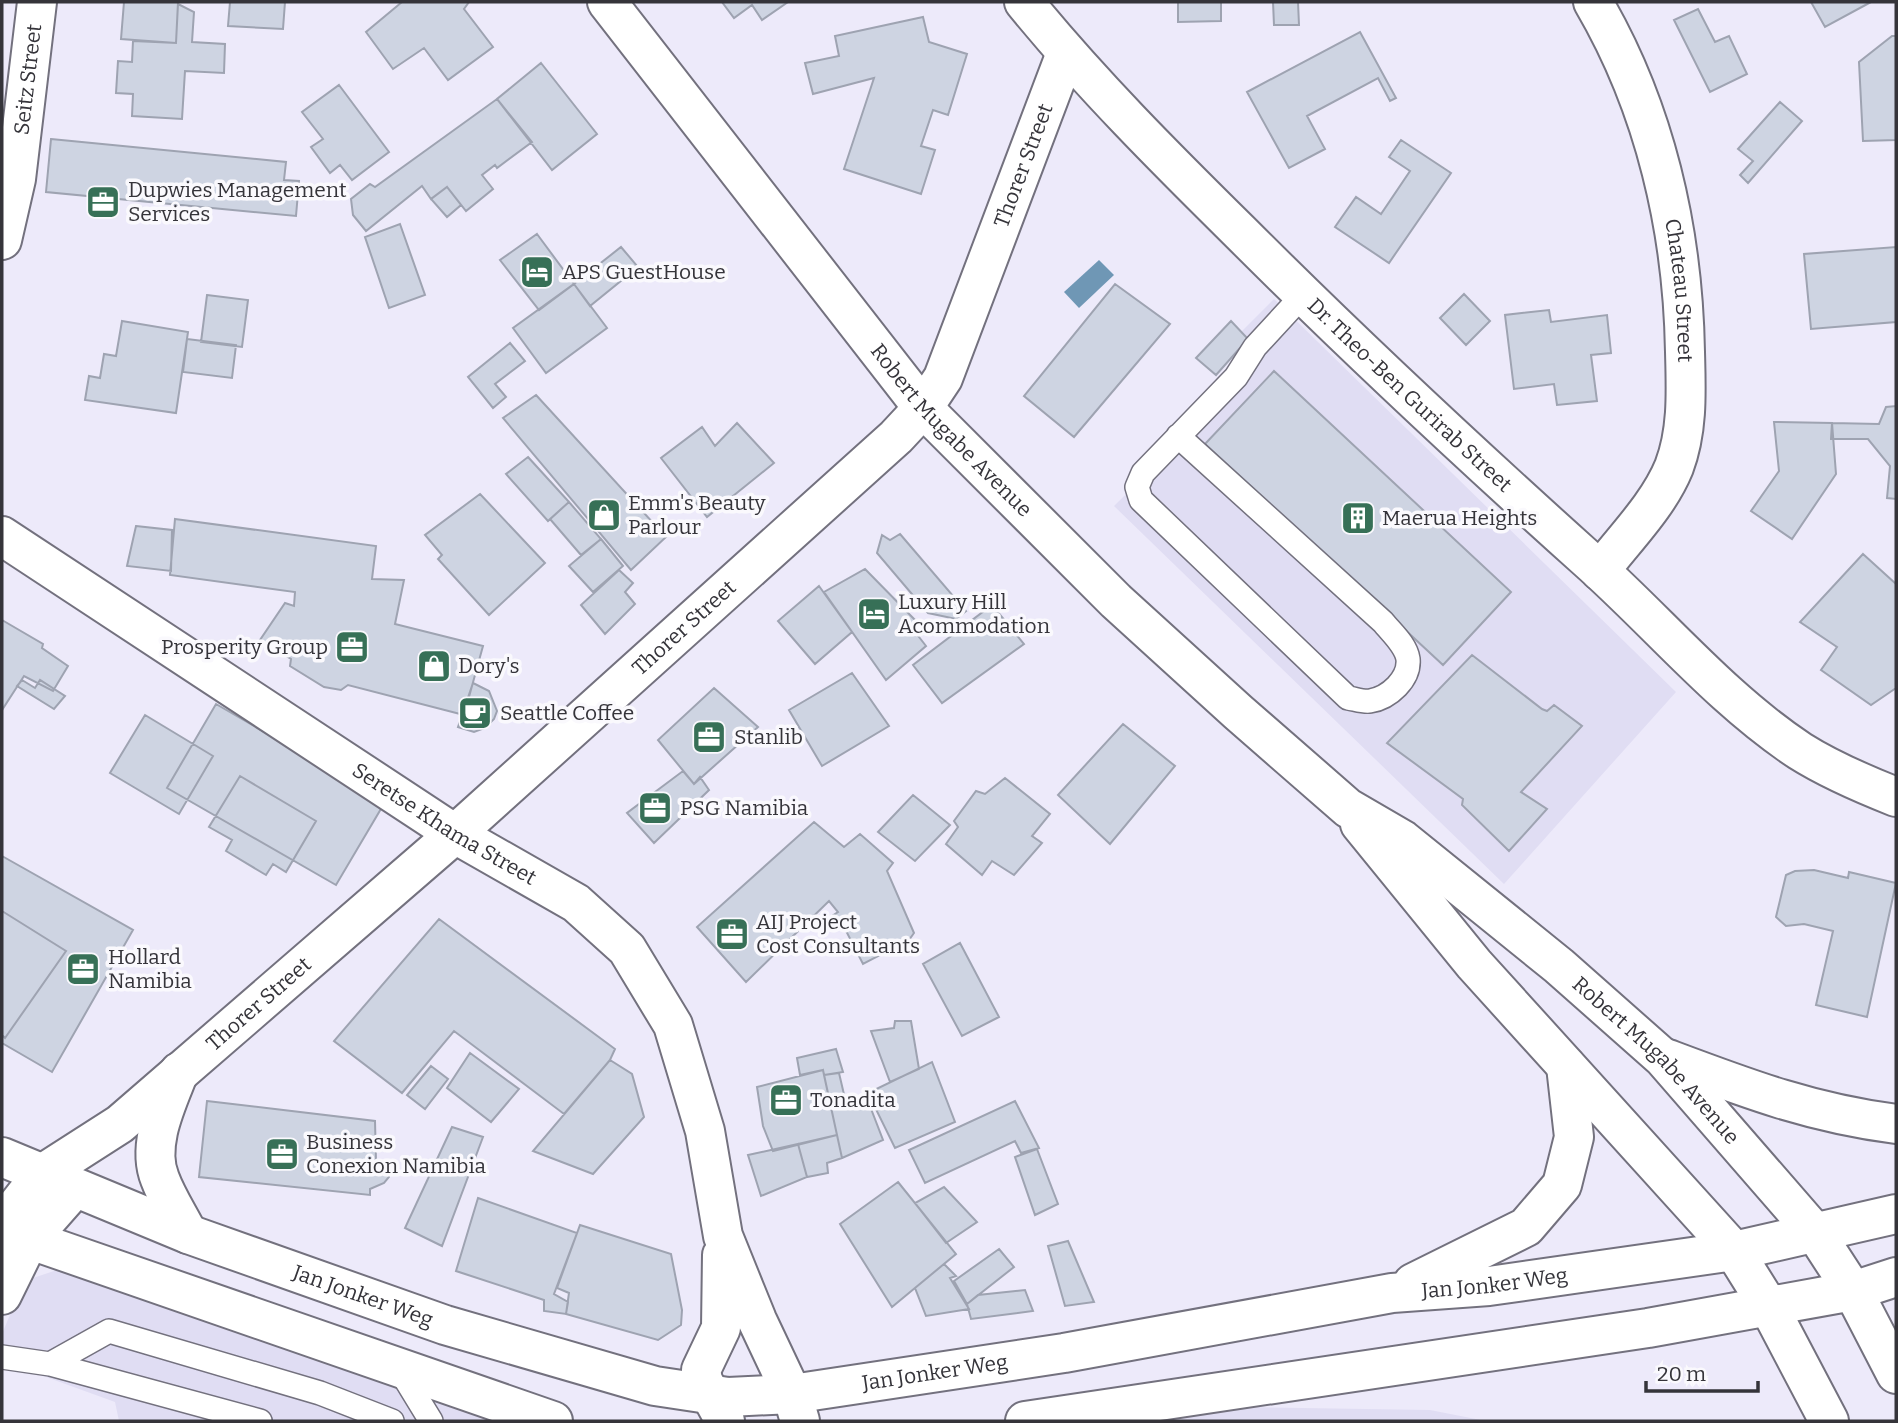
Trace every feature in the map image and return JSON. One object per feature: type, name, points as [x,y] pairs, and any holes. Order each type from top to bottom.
[{"type":"main road","name":"Seitz Street","points":[[2,240],[18,169],[37,2]]},
{"type":"main road","name":"Robert Mugabe Avenue","points":[[607,2],[923,408],[1116,601],[1348,808],[1405,883],[1474,964],[1734,1251],[1769,1307],[1829,1421]]},
{"type":"main road","name":"Dr. Theo-Ben Gurirab Street","points":[[1024,2],[1066,53],[1141,134],[1303,295],[1414,403],[1600,571],[1719,687],[1799,750],[1856,782],[1896,797]]},
{"type":"main road","name":"Chateau Street","points":[[1593,2],[1638,100],[1666,183],[1679,248],[1686,386],[1685,421],[1674,467],[1661,494],[1600,571]]},
{"type":"main road","name":"Thorer Street","points":[[2,1296],[11,1232],[58,1182],[179,1072],[455,834],[896,437],[923,408],[943,378],[962,332],[1066,53]]},
{"type":"main road","name":"Seretse Khama Street","points":[[2,536],[455,834],[576,903],[627,949],[673,1026],[705,1131],[723,1236],[721,1328],[701,1370],[703,1381],[718,1408]]},
{"type":"main road","name":"Robert Mugabe Avenue","points":[[1348,808],[1403,840],[1559,966],[1663,1058],[1816,1234],[1853,1291],[1896,1374]]},
{"type":"main road","points":[[1663,1058],[1778,1101],[1846,1117],[1896,1124]]},
{"type":"main road","points":[[1392,1293],[1526,1227],[1562,1185],[1574,1137],[1566,1066]]},
{"type":"main road","points":[[179,1072],[158,1130],[156,1155],[159,1177],[188,1234]]},
{"type":"main road","name":"Jan Jonker Weg","points":[[2,1157],[188,1234],[445,1325],[655,1386],[718,1408],[796,1408],[1064,1353],[1392,1293],[1489,1286],[1734,1251],[1896,1214]]},
{"type":"main road","points":[[11,1232],[553,1421]]},
{"type":"main road","name":"Seretse Khama Street","points":[[723,1236],[796,1408]]},
{"type":"main road","points":[[1025,1421],[1648,1328],[1853,1291],[1896,1277]]},
{"type":"lane","points":[[1178,436],[1383,622],[1400,642],[1408,658],[1401,683],[1385,696],[1369,701],[1348,698],[1141,500],[1137,487],[1143,473],[1178,436],[1236,377],[1255,347],[1303,295]]},
{"type":"lane","points":[[50,1364],[109,1332],[320,1393],[392,1421]]},
{"type":"lane","points":[[2,1357],[50,1364],[260,1421]]},
{"type":"lane","points":[[396,1365],[431,1421]]},
{"type":"shaded area","name":"Maerua Heights","points":[[1274,299],[1676,692],[1504,884],[1114,506],[1258,363],[1235,338]]},
{"type":"shaded area","points":[[57,1270],[96,1280],[502,1421],[119,1421],[115,1402],[2,1361],[2,1334],[24,1281]]},
{"type":"shaded area","points":[[1240,1407],[1430,1410],[1486,1421],[1122,1421]]},
{"type":"water","points":[[1099,260],[1114,275],[1079,308],[1064,292]]},
{"type":"building","points":[[124,2],[178,2],[176,43],[121,39]]},
{"type":"building","points":[[230,2],[285,2],[283,29],[228,26]]},
{"type":"building","points":[[402,2],[469,2],[464,9],[493,47],[448,80],[424,48],[393,69],[366,32]]},
{"type":"building","points":[[722,2],[788,2],[762,20],[752,5],[734,18]]},
{"type":"building","points":[[1178,2],[1221,2],[1221,21],[1178,22]]},
{"type":"building","points":[[1273,2],[1298,2],[1299,25],[1274,25]]},
{"type":"building","points":[[1811,2],[1871,2],[1825,27]]},
{"type":"building","points":[[178,4],[194,12],[192,42],[225,44],[224,73],[185,71],[182,119],[132,116],[133,94],[116,93],[118,61],[132,62],[133,41],[176,43]]},
{"type":"building","points":[[1698,9],[1715,42],[1729,36],[1747,74],[1710,92],[1674,20]]},
{"type":"building","points":[[923,17],[929,42],[967,54],[948,115],[933,110],[921,146],[935,150],[921,194],[844,169],[874,78],[813,94],[805,63],[839,56],[835,36]]},
{"type":"building","points":[[1360,32],[1396,98],[1390,101],[1378,78],[1307,116],[1325,149],[1289,168],[1247,92]]},
{"type":"building","points":[[1892,36],[1896,36],[1896,140],[1863,141],[1859,62]]},
{"type":"building","points":[[541,63],[597,134],[552,170],[497,99]]},
{"type":"building","points":[[339,85],[389,152],[352,180],[340,165],[330,173],[311,147],[323,139],[302,112]]},
{"type":"building","points":[[497,99],[532,142],[497,168],[495,165],[482,175],[493,189],[466,211],[447,187],[431,199],[422,186],[366,231],[353,215],[351,199],[370,184],[375,187]]},
{"type":"building","points":[[1780,102],[1802,121],[1748,183],[1740,175],[1753,161],[1738,149]]},
{"type":"building","points":[[51,139],[286,162],[284,180],[299,181],[296,216],[46,192]]},
{"type":"building","points":[[1401,140],[1451,173],[1389,263],[1335,227],[1356,197],[1381,214],[1410,171],[1389,157]]},
{"type":"building","points":[[447,187],[461,205],[447,217],[431,199]]},
{"type":"building","points":[[400,224],[425,295],[389,308],[365,237]]},
{"type":"building","name":"APS GuestHouse","points":[[537,234],[574,284],[539,310],[500,260]]},
{"type":"building","points":[[621,247],[638,267],[590,306],[574,284]]},
{"type":"building","points":[[1896,247],[1896,322],[1811,329],[1804,254]]},
{"type":"building","points":[[574,284],[607,328],[546,373],[513,328]]},
{"type":"building","points":[[1115,284],[1170,324],[1074,437],[1024,396]]},
{"type":"building","points":[[1464,294],[1490,321],[1466,345],[1440,318]]},
{"type":"building","points":[[207,295],[248,300],[242,347],[201,342]]},
{"type":"building","points":[[1549,310],[1551,322],[1607,315],[1611,353],[1591,355],[1597,401],[1557,405],[1554,384],[1514,389],[1505,315]]},
{"type":"building","points":[[122,321],[188,332],[176,413],[85,400],[89,376],[100,378],[104,354],[116,356]]},
{"type":"building","points":[[1231,321],[1248,339],[1216,375],[1196,358]]},
{"type":"building","points":[[187,339],[236,345],[232,378],[183,372]]},
{"type":"building","points":[[510,343],[525,361],[495,384],[506,397],[493,408],[468,377]]},
{"type":"building","name":"Maerua Heights","points":[[1274,371],[1511,592],[1443,665],[1205,444]]},
{"type":"building","points":[[536,395],[666,537],[631,570],[503,418]]},
{"type":"building","points":[[1896,406],[1896,499],[1887,498],[1890,466],[1868,439],[1831,439],[1832,423],[1879,424],[1886,407]]},
{"type":"building","points":[[1774,422],[1832,423],[1836,474],[1792,539],[1751,511],[1779,471]]},
{"type":"building","points":[[737,423],[774,463],[707,517],[661,458],[702,427],[715,446]]},
{"type":"building","points":[[528,457],[569,502],[548,521],[506,474]]},
{"type":"building","points":[[480,494],[545,563],[489,615],[438,559],[442,555],[425,535]]},
{"type":"building","points":[[569,502],[601,539],[581,555],[550,519]]},
{"type":"building","points":[[175,519],[376,546],[372,579],[404,580],[395,624],[483,646],[464,715],[348,685],[341,690],[324,687],[290,666],[291,659],[260,640],[285,603],[294,606],[295,592],[170,575]]},
{"type":"building","points":[[136,526],[172,530],[171,571],[127,566]]},
{"type":"building","points":[[900,534],[966,611],[956,619],[928,613],[877,553],[882,535],[890,540]]},
{"type":"building","points":[[601,539],[623,566],[593,592],[569,566]]},
{"type":"building","points":[[1863,554],[1896,584],[1896,688],[1871,705],[1821,670],[1837,647],[1800,622]]},
{"type":"building","points":[[865,569],[917,622],[909,624],[926,646],[886,680],[824,592]]},
{"type":"building","points":[[619,570],[633,583],[625,592],[635,604],[605,634],[581,605]]},
{"type":"building","points":[[819,586],[852,632],[815,664],[778,621]]},
{"type":"building","points":[[992,605],[1024,644],[942,703],[913,665]]},
{"type":"building","points":[[2,620],[43,644],[42,648],[68,666],[53,691],[24,676],[2,710]]},
{"type":"building","points":[[1472,655],[1542,709],[1547,711],[1554,705],[1582,726],[1521,792],[1547,809],[1509,851],[1462,805],[1463,799],[1387,743]]},
{"type":"building","points":[[852,673],[889,726],[822,766],[789,710]]},
{"type":"building","points":[[22,680],[35,688],[40,680],[65,696],[54,709],[17,686]]},
{"type":"building","points":[[473,683],[489,691],[497,711],[494,719],[485,728],[474,732],[458,727]]},
{"type":"building","points":[[714,688],[758,727],[694,784],[658,740]]},
{"type":"building","points":[[216,704],[385,802],[336,885],[167,788]]},
{"type":"building","points":[[145,715],[213,756],[179,814],[110,773]]},
{"type":"building","points":[[1123,724],[1175,766],[1110,844],[1058,795]]},
{"type":"building","points":[[683,771],[694,784],[700,777],[709,790],[654,843],[627,813]]},
{"type":"building","points":[[240,776],[316,821],[286,872],[273,864],[266,875],[226,851],[232,840],[209,827]]},
{"type":"building","points":[[1005,778],[1050,814],[1032,836],[1042,843],[1014,875],[992,861],[982,875],[946,844],[958,827],[954,821],[976,791],[985,794]]},
{"type":"building","points":[[913,795],[950,825],[915,861],[878,832]]},
{"type":"building","points":[[814,822],[844,847],[860,834],[893,863],[887,871],[914,933],[909,940],[863,964],[842,923],[832,916],[838,912],[829,901],[746,982],[697,927]]},
{"type":"building","points":[[2,856],[133,930],[52,1072],[2,1043]]},
{"type":"building","points":[[1814,870],[1848,878],[1849,872],[1896,883],[1867,1017],[1816,1005],[1833,931],[1804,924],[1786,926],[1776,917],[1786,875],[1795,871]]},
{"type":"building","points":[[2,911],[66,951],[5,1038],[2,1035]]},
{"type":"building","points":[[439,919],[615,1049],[610,1060],[564,1114],[454,1031],[402,1093],[334,1041]]},
{"type":"building","points":[[960,943],[999,1017],[962,1036],[923,964]]},
{"type":"building","points":[[895,1021],[911,1021],[919,1069],[890,1082],[871,1031],[894,1028]]},
{"type":"building","points":[[836,1049],[843,1072],[824,1075],[823,1070],[800,1075],[797,1058]]},
{"type":"building","points":[[470,1053],[519,1089],[491,1122],[447,1088]]},
{"type":"building","points":[[610,1060],[632,1074],[644,1117],[593,1174],[533,1151]]},
{"type":"building","points":[[932,1062],[955,1122],[895,1148],[868,1093]]},
{"type":"building","points":[[431,1066],[448,1079],[425,1109],[407,1095]]},
{"type":"building","points":[[823,1070],[837,1135],[773,1151],[763,1126],[757,1087]]},
{"type":"building","points":[[839,1073],[846,1103],[868,1101],[883,1140],[842,1158],[824,1075]]},
{"type":"building","points":[[207,1101],[375,1121],[376,1161],[389,1164],[389,1177],[384,1183],[370,1189],[370,1195],[199,1177]]},
{"type":"building","points":[[1015,1101],[1039,1148],[1021,1153],[1015,1141],[925,1183],[909,1150]]},
{"type":"building","points":[[452,1127],[483,1137],[442,1246],[405,1228]]},
{"type":"building","points":[[837,1135],[842,1158],[827,1163],[828,1173],[807,1177],[798,1144]]},
{"type":"building","points":[[798,1144],[807,1177],[761,1196],[748,1155]]},
{"type":"building","points":[[1037,1149],[1058,1204],[1035,1215],[1015,1157]]},
{"type":"building","points":[[898,1182],[956,1254],[892,1307],[840,1224]]},
{"type":"building","points":[[944,1187],[977,1222],[946,1243],[915,1203]]},
{"type":"building","points":[[478,1198],[577,1233],[554,1294],[568,1302],[566,1314],[544,1311],[544,1300],[456,1271]]},
{"type":"building","points":[[580,1225],[671,1254],[682,1310],[681,1325],[658,1340],[566,1314],[569,1293],[557,1288]]},
{"type":"building","points":[[1068,1241],[1094,1302],[1065,1306],[1048,1246]]},
{"type":"building","points":[[999,1249],[1014,1267],[967,1304],[954,1281]]},
{"type":"building","points":[[944,1264],[956,1276],[950,1278],[969,1309],[926,1316],[915,1288]]},
{"type":"building","points":[[1025,1290],[1033,1311],[971,1319],[967,1304],[978,1295]]},
{"type":"place","name":"Dupwies Management Services","points":[[103,202]]},
{"type":"place","name":"APS GuestHouse","points":[[537,272]]},
{"type":"place","name":"Emm's Beauty Parlour","points":[[604,515]]},
{"type":"place","name":"Maerua Heights","points":[[1358,518]]},
{"type":"place","name":"Luxury Hill Acommodation","points":[[874,614]]},
{"type":"place","name":"Prosperity Group","points":[[352,647]]},
{"type":"place","name":"Dory's","points":[[434,666]]},
{"type":"place","name":"Seattle Coffee","points":[[475,713]]},
{"type":"place","name":"Stanlib","points":[[709,737]]},
{"type":"place","name":"PSG Namibia","points":[[655,808]]},
{"type":"place","name":"AIJ Project Cost Consultants","points":[[732,934]]},
{"type":"place","name":"Hollard Namibia","points":[[83,969]]},
{"type":"place","name":"Tonadita","points":[[786,1100]]},
{"type":"place","name":"Business Conexion Namibia","points":[[282,1154]]}]
